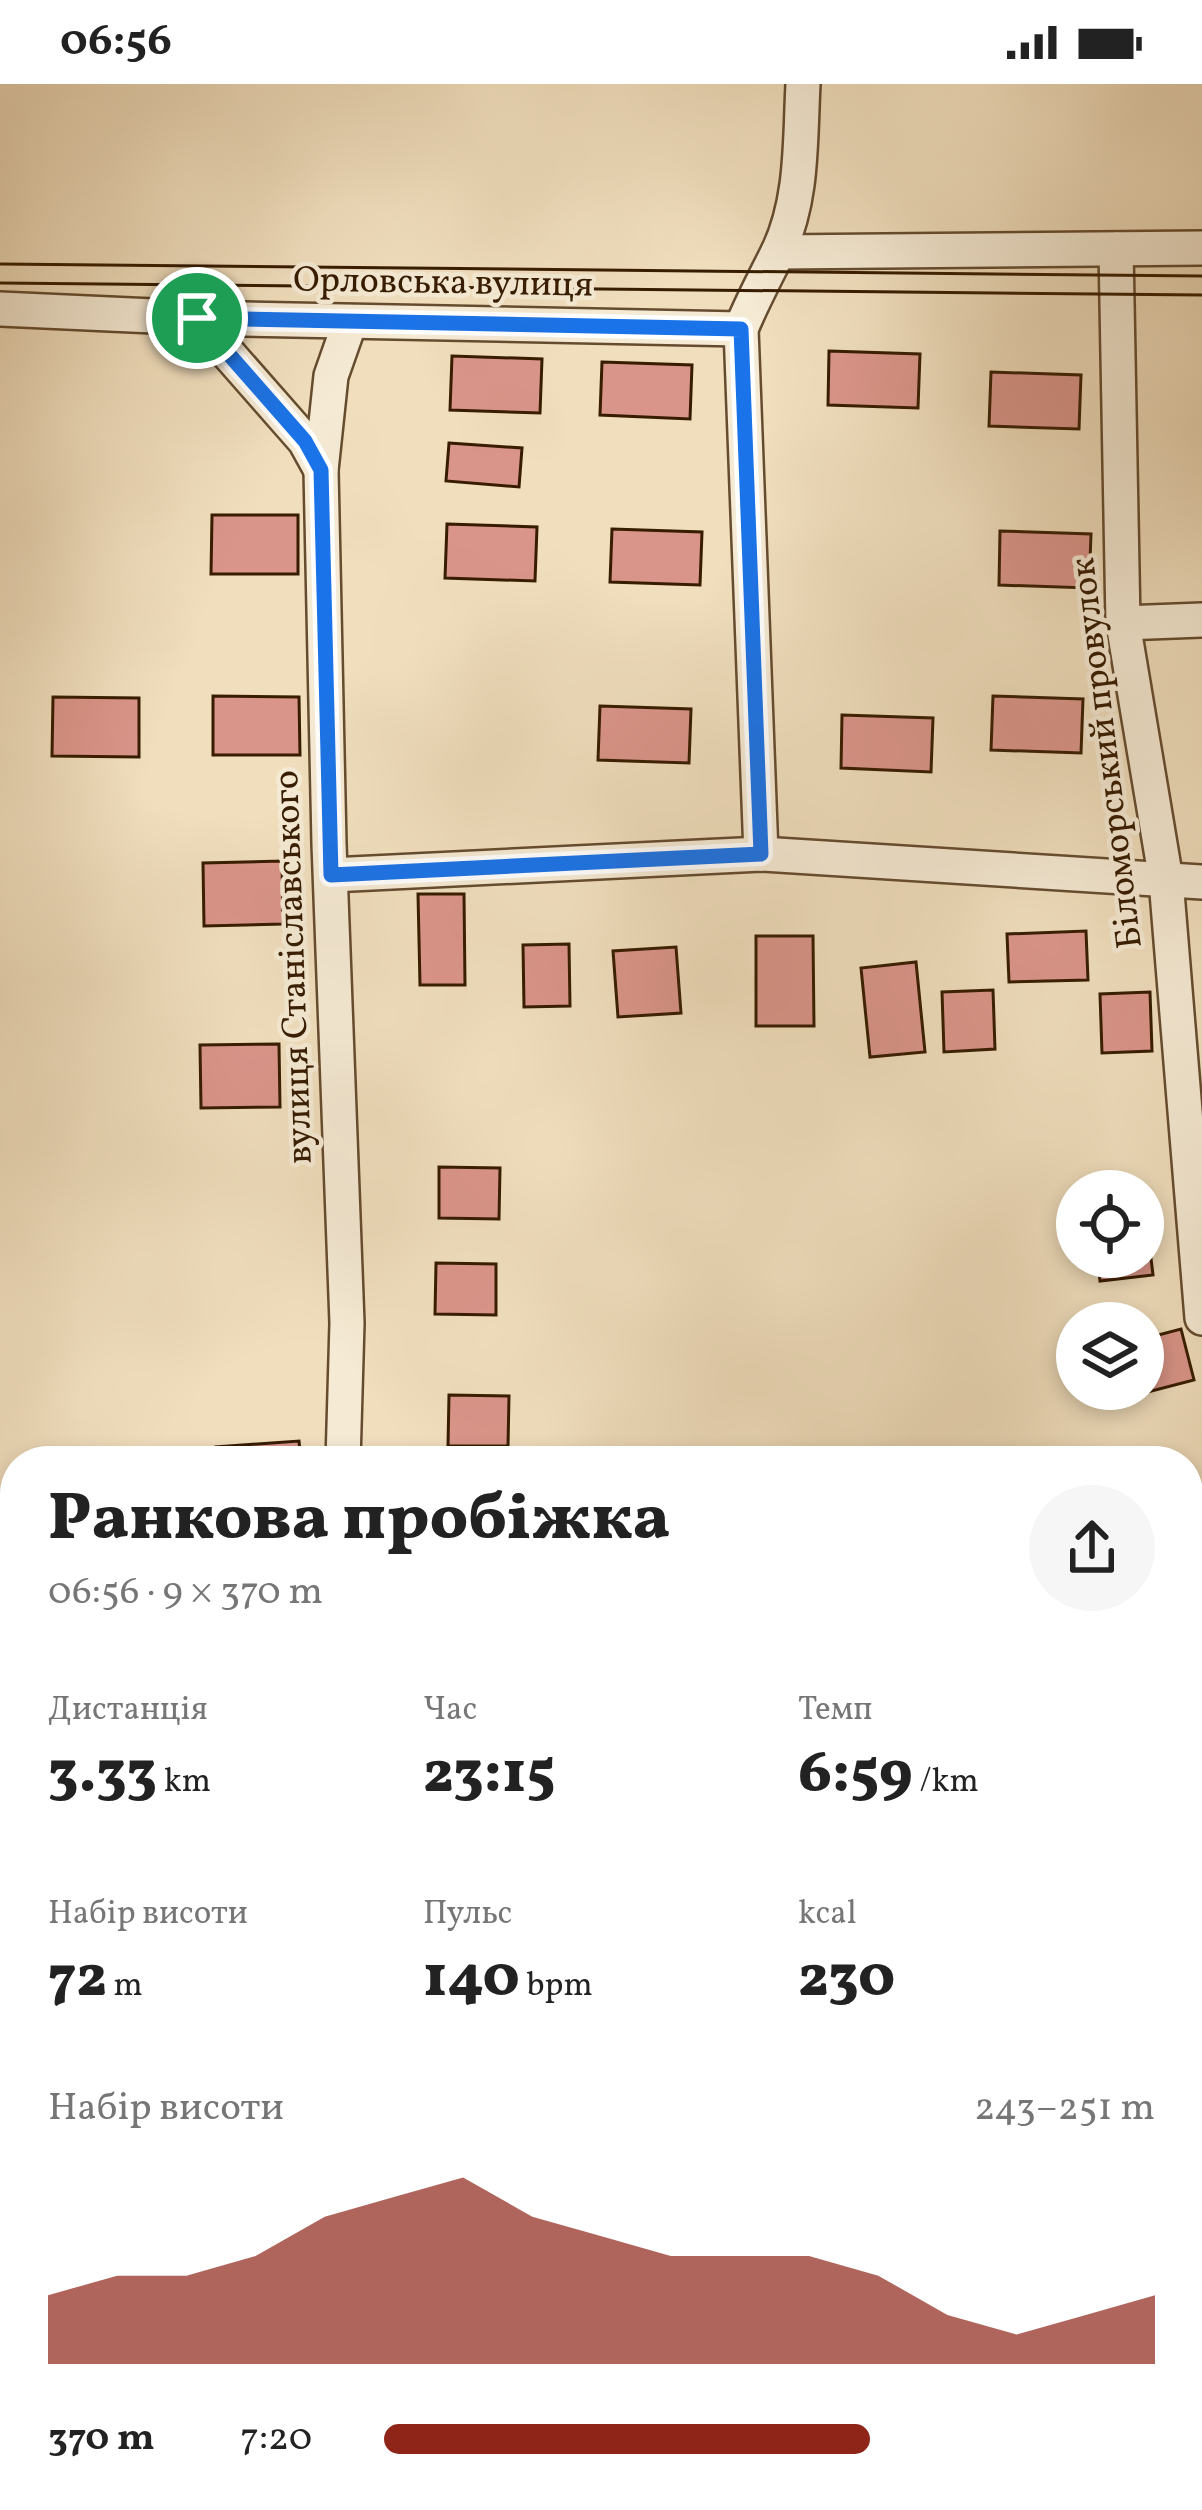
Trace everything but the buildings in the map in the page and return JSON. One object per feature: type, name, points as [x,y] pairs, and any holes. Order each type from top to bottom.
[{"type":"street","points":[[761,854],[741,329],[778,252],[798,184],[803,84]]},
{"type":"street","points":[[778,252],[1202,248]]},
{"type":"street","name":"Біломорський провулок","points":[[1116,249],[1124,623],[1166,880],[1202,1318]]},
{"type":"street","name":"Орловська вулиця","points":[[0,309],[197,318],[741,329]]},
{"type":"street","points":[[197,318],[305,441],[321,470]]},
{"type":"street","name":"вулиця Станіславського","points":[[343,1446],[347,1323],[321,470],[331,376],[350,322]]},
{"type":"street","points":[[1124,623],[1202,620]]},
{"type":"street","points":[[331,875],[761,854],[1202,882]]},
{"type":"tram line","points":[[0,264],[1202,276]]},
{"type":"tram line","points":[[0,283],[1202,295]]},
{"type":"route","points":[[197,318],[741,329],[761,854],[331,875],[321,470],[305,441],[197,318]]}]
